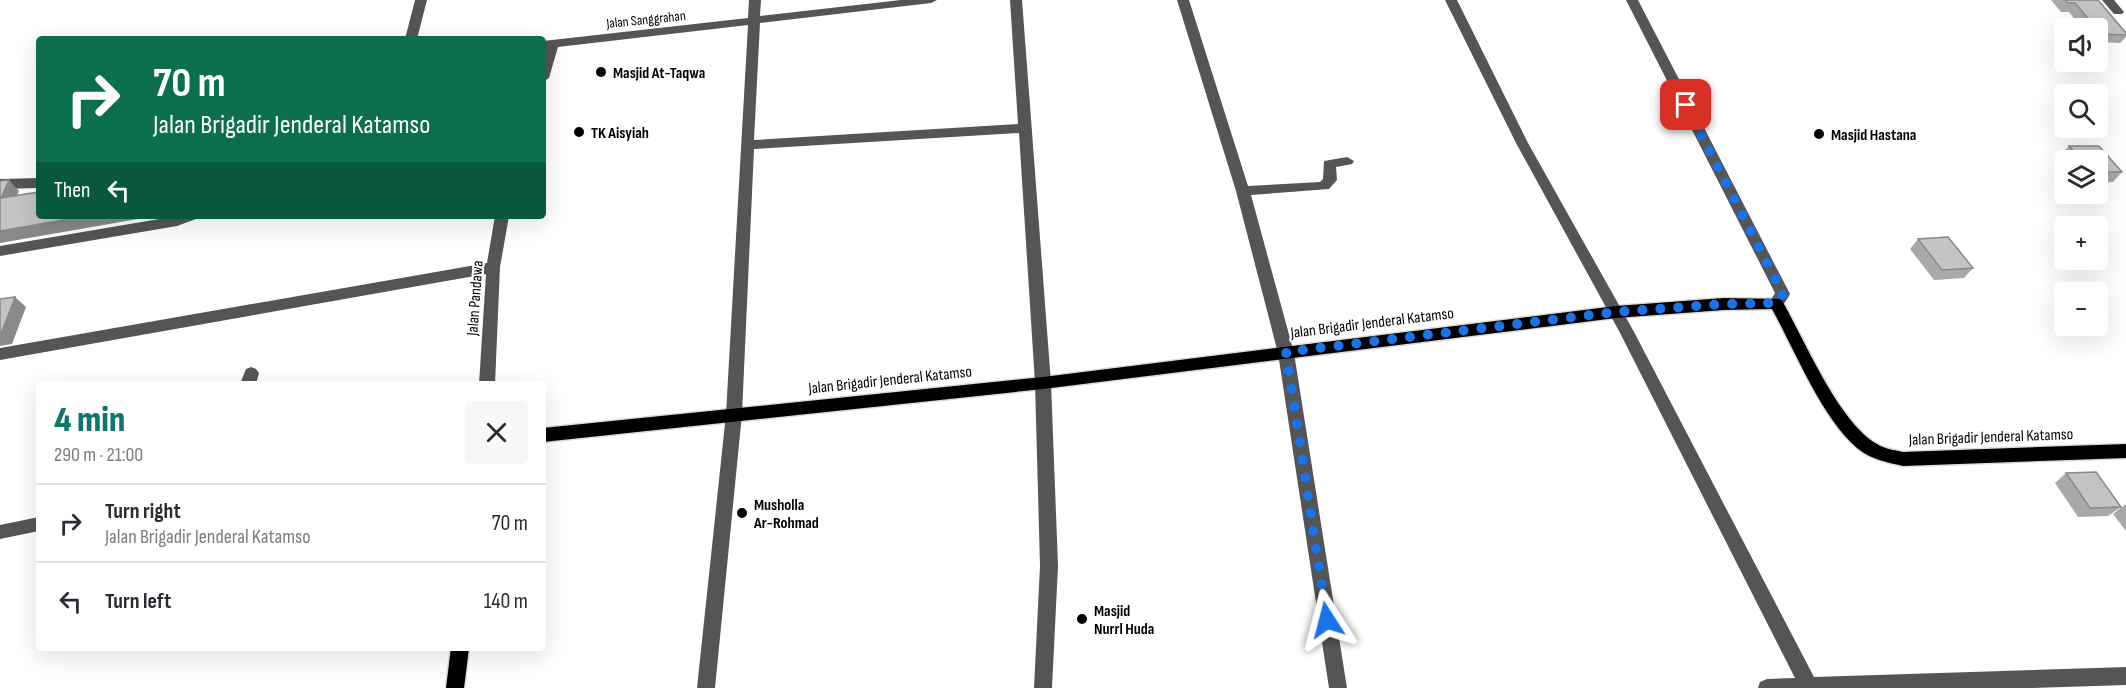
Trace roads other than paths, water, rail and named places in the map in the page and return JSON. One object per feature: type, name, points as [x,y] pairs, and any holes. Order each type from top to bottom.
[{"type":"main road","name":"Jalan Brigadir Jenderal Katamso","points":[[546,435],[1043,383],[1616,312],[1724,304],[1776,303],[1840,418],[1867,447],[1903,459],[2126,451]]},
{"type":"main road","points":[[455,688],[460,651]]},
{"type":"street","points":[[412,36],[421,0]]},
{"type":"street","points":[[706,688],[734,414],[755,0]]},
{"type":"street","name":"Jalan Sanggrahan","points":[[548,45],[931,0]]},
{"type":"street","points":[[1016,0],[1043,383],[1049,566],[1043,688]]},
{"type":"street","points":[[1183,0],[1243,191],[1286,352],[1338,688]]},
{"type":"street","points":[[1451,0],[1522,143],[1616,312],[1810,687]]},
{"type":"street","points":[[1632,0],[1783,294],[1776,303]]},
{"type":"street","points":[[2108,0],[2118,12]]},
{"type":"street","points":[[748,145],[1026,128]]},
{"type":"street","points":[[1243,191],[1324,186],[1330,180],[1329,164],[1347,161]]},
{"type":"street","points":[[0,184],[36,183]]},
{"type":"street","points":[[0,251],[183,219]]},
{"type":"street","name":"Jalan Pandawa","points":[[487,381],[493,267],[501,219]]},
{"type":"street","points":[[0,354],[493,267]]},
{"type":"street","points":[[0,532],[36,525]]},
{"type":"street","points":[[1767,688],[2126,676]]},
{"type":"place","name":"Masjid At-Taqwa","points":[[601,72]]},
{"type":"place","name":"TK Aisyiah","points":[[579,132]]},
{"type":"place","name":"Masjid Hastana","points":[[1819,134]]},
{"type":"place","name":"Musholla Ar-Rohmad","points":[[742,513]]},
{"type":"place","name":"Masjid Nurrl Huda","points":[[1082,619]]}]
